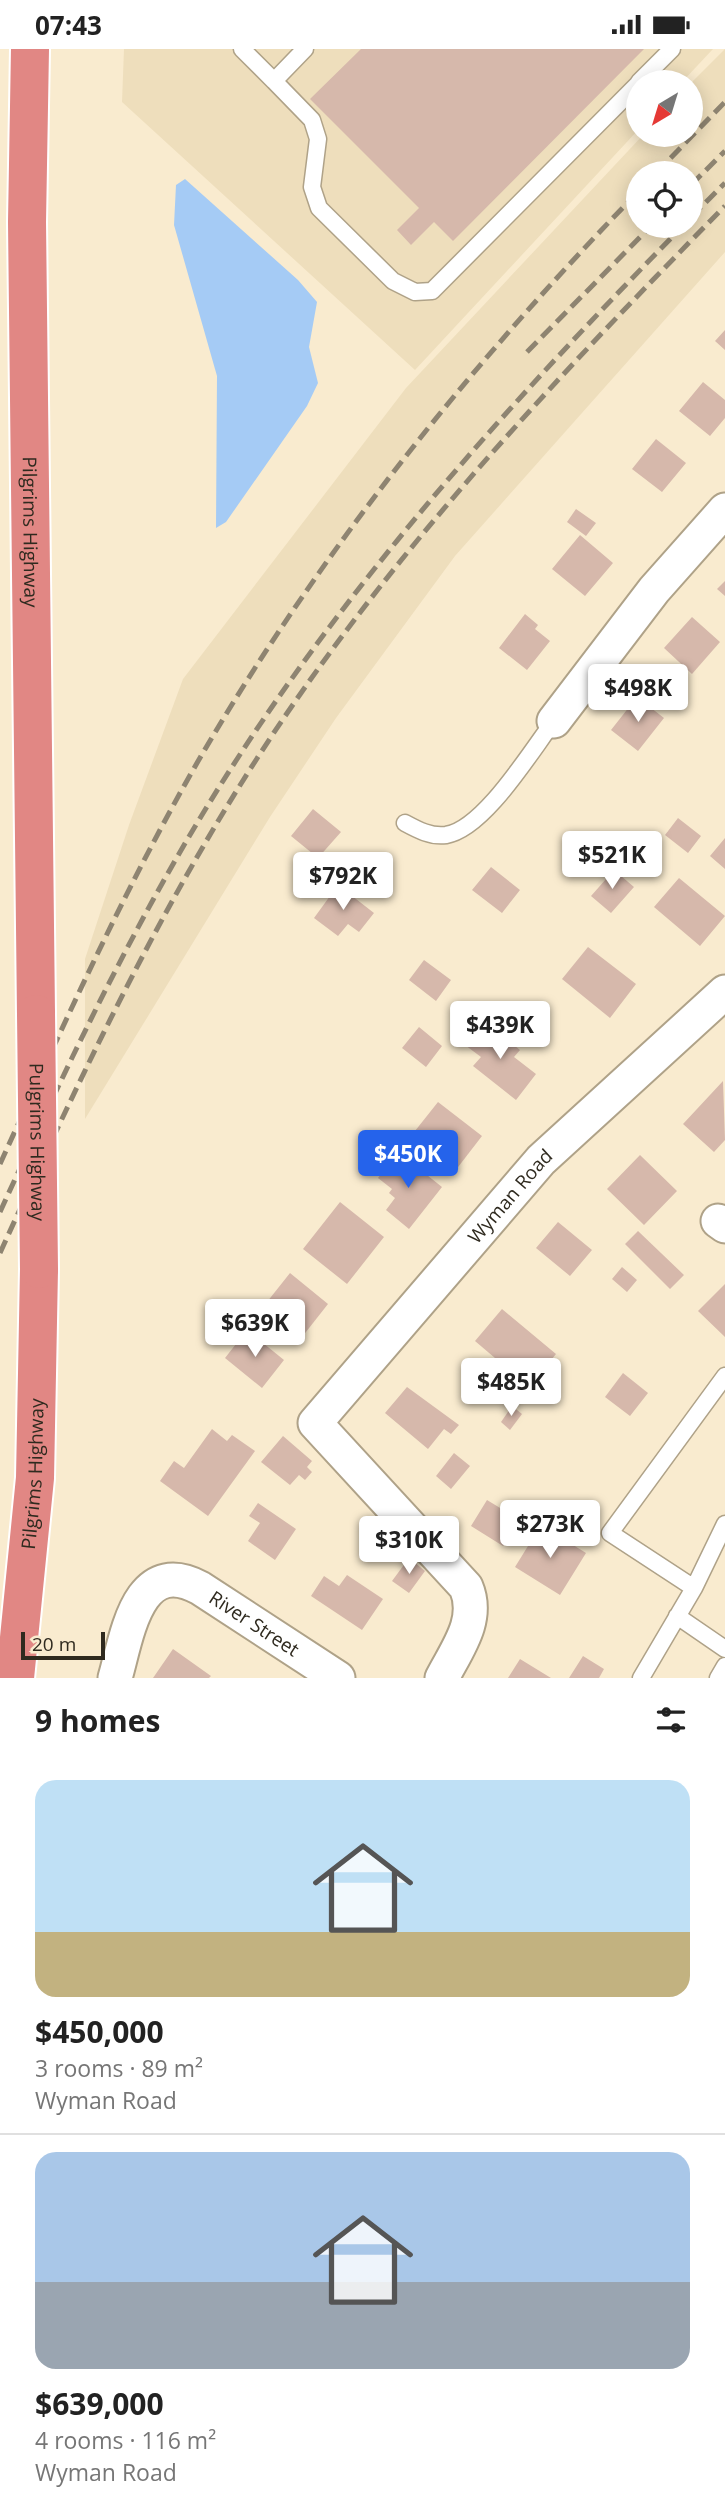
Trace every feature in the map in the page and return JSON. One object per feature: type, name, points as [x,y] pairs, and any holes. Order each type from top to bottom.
[{"type":"highway","name":"Pilgrims Highway","points":[[30,49],[27,222],[36,1014]]},
{"type":"highway","name":"Pulgrims Highway","points":[[36,1014],[38,1269]]},
{"type":"highway","name":"Pilgrims Highway","points":[[15,1678],[36,1478],[38,1269]]},
{"type":"street","points":[[554,721],[654,590],[725,510]]},
{"type":"street","name":"Wyman Road","points":[[442,1678],[471,1618],[472,1607],[466,1587],[316,1423],[521,1181],[588,1114],[725,992]]},
{"type":"street","name":"River Street","points":[[115,1678],[138,1603],[150,1588],[167,1580],[184,1581],[200,1588],[338,1678]]},
{"type":"lane","points":[[242,49],[312,120],[318,138],[312,187],[319,208],[393,281],[415,292],[432,291],[626,96]]},
{"type":"lane","points":[[274,81],[305,49]]},
{"type":"lane","points":[[652,70],[672,49]]},
{"type":"lane","points":[[405,823],[435,835],[462,830],[485,809],[554,721]]},
{"type":"lane","points":[[694,1588],[610,1533],[725,1376]]},
{"type":"lane","points":[[641,1678],[721,1544],[725,1524]]},
{"type":"lane","points":[[677,1616],[725,1649]]},
{"type":"lane","points":[[718,1678],[725,1666]]},
{"type":"shaded area","points":[[124,49],[713,49],[693,70],[626,70],[626,143],[415,370],[122,102]]},
{"type":"shaded area","points":[[725,49],[725,252],[455,556],[336,718],[270,817],[85,1119],[85,959],[129,825],[183,679],[406,388],[632,147],[704,147],[704,70]]},
{"type":"water","points":[[185,179],[298,280],[317,302],[309,347],[318,383],[307,406],[226,522],[216,528],[217,376],[174,225],[176,185]]},
{"type":"building","points":[[361,49],[644,49],[453,241],[434,222],[411,245],[397,230],[419,208],[310,99]]},
{"type":"building","points":[[725,330],[725,350],[715,341]]},
{"type":"building","points":[[703,382],[725,400],[725,418],[710,436],[679,411]]},
{"type":"building","points":[[656,439],[686,463],[662,492],[632,469]]},
{"type":"building","points":[[576,509],[596,523],[586,536],[567,522]]},
{"type":"building","points":[[580,535],[613,563],[585,596],[552,569]]},
{"type":"building","points":[[725,581],[725,596],[717,589]]},
{"type":"building","points":[[525,614],[538,625],[535,629],[550,641],[527,670],[499,648]]},
{"type":"building","points":[[692,617],[720,642],[692,674],[664,648]]},
{"type":"building","points":[[637,697],[664,718],[638,751],[611,730]]},
{"type":"building","points":[[313,809],[341,832],[318,858],[291,836]]},
{"type":"building","points":[[678,818],[701,836],[688,853],[665,835]]},
{"type":"building","points":[[725,838],[725,869],[710,856]]},
{"type":"building","points":[[491,867],[520,890],[502,913],[472,890]]},
{"type":"building","points":[[614,870],[634,887],[611,913],[591,896]]},
{"type":"building","points":[[679,878],[725,916],[700,946],[654,907]]},
{"type":"building","points":[[338,885],[374,913],[359,932],[348,924],[338,936],[314,918]]},
{"type":"building","points":[[588,947],[636,984],[610,1018],[562,979]]},
{"type":"building","points":[[424,960],[451,980],[436,1001],[409,980]]},
{"type":"building","points":[[484,1021],[520,1050],[514,1057],[536,1074],[516,1100],[473,1066],[481,1057],[465,1045]]},
{"type":"building","points":[[419,1027],[442,1046],[426,1067],[402,1048]]},
{"type":"building","points":[[723,1081],[725,1140],[714,1152],[683,1124]]},
{"type":"building","points":[[438,1102],[482,1136],[455,1171],[411,1136]]},
{"type":"building","points":[[398,1152],[442,1187],[409,1229],[386,1210],[395,1198],[389,1193],[392,1189],[378,1178]]},
{"type":"building","points":[[640,1155],[677,1191],[644,1225],[607,1189]]},
{"type":"building","points":[[340,1202],[384,1237],[347,1284],[303,1249]]},
{"type":"building","points":[[558,1222],[592,1250],[570,1276],[536,1248]]},
{"type":"building","points":[[638,1231],[684,1275],[670,1289],[625,1244]]},
{"type":"building","points":[[622,1267],[637,1280],[627,1292],[612,1279]]},
{"type":"building","points":[[290,1273],[328,1304],[302,1337],[263,1307]]},
{"type":"building","points":[[725,1284],[725,1337],[698,1311]]},
{"type":"building","points":[[502,1309],[556,1354],[529,1387],[475,1341]]},
{"type":"building","points":[[247,1330],[284,1360],[262,1388],[225,1358]]},
{"type":"building","points":[[623,1373],[648,1393],[630,1416],[605,1397]]},
{"type":"building","points":[[407,1387],[459,1425],[451,1434],[444,1429],[428,1449],[385,1413]]},
{"type":"building","points":[[512,1406],[522,1414],[510,1430],[501,1422]]},
{"type":"building","points":[[212,1429],[227,1441],[232,1435],[255,1451],[208,1516],[160,1481],[174,1461],[184,1468]]},
{"type":"building","points":[[283,1436],[312,1461],[307,1467],[312,1472],[305,1480],[299,1475],[290,1485],[261,1462]]},
{"type":"building","points":[[454,1453],[470,1466],[451,1489],[436,1476]]},
{"type":"building","points":[[487,1500],[520,1520],[503,1546],[471,1526]]},
{"type":"building","points":[[258,1503],[296,1529],[275,1560],[248,1541],[260,1523],[249,1516]]},
{"type":"building","points":[[541,1525],[586,1553],[560,1595],[515,1567]]},
{"type":"building","points":[[409,1558],[425,1571],[409,1593],[392,1581]]},
{"type":"building","points":[[347,1575],[383,1599],[362,1630],[311,1596],[324,1576],[339,1586]]},
{"type":"building","points":[[173,1649],[211,1676],[153,1678]]},
{"type":"building","points":[[583,1656],[604,1669],[599,1678],[569,1678]]},
{"type":"building","points":[[520,1659],[551,1678],[508,1678]]},
{"type":"railway","points":[[668,161],[725,102]]},
{"type":"railway","points":[[703,173],[725,151]]},
{"type":"railway","points":[[703,205],[725,183]]},
{"type":"railway","points":[[0,1164],[94,961],[144,861],[197,763],[244,685],[293,610],[400,463],[516,324],[626,205]]},
{"type":"railway","points":[[0,1253],[61,1120],[160,923],[233,796],[273,734],[375,593],[486,459],[604,331],[725,206]]},
{"type":"railway","points":[[527,352],[639,238]]},
{"type":"railway","points":[[0,1212],[79,1043],[136,932],[197,823],[279,696],[331,624],[442,486],[560,354],[671,238]]}]
